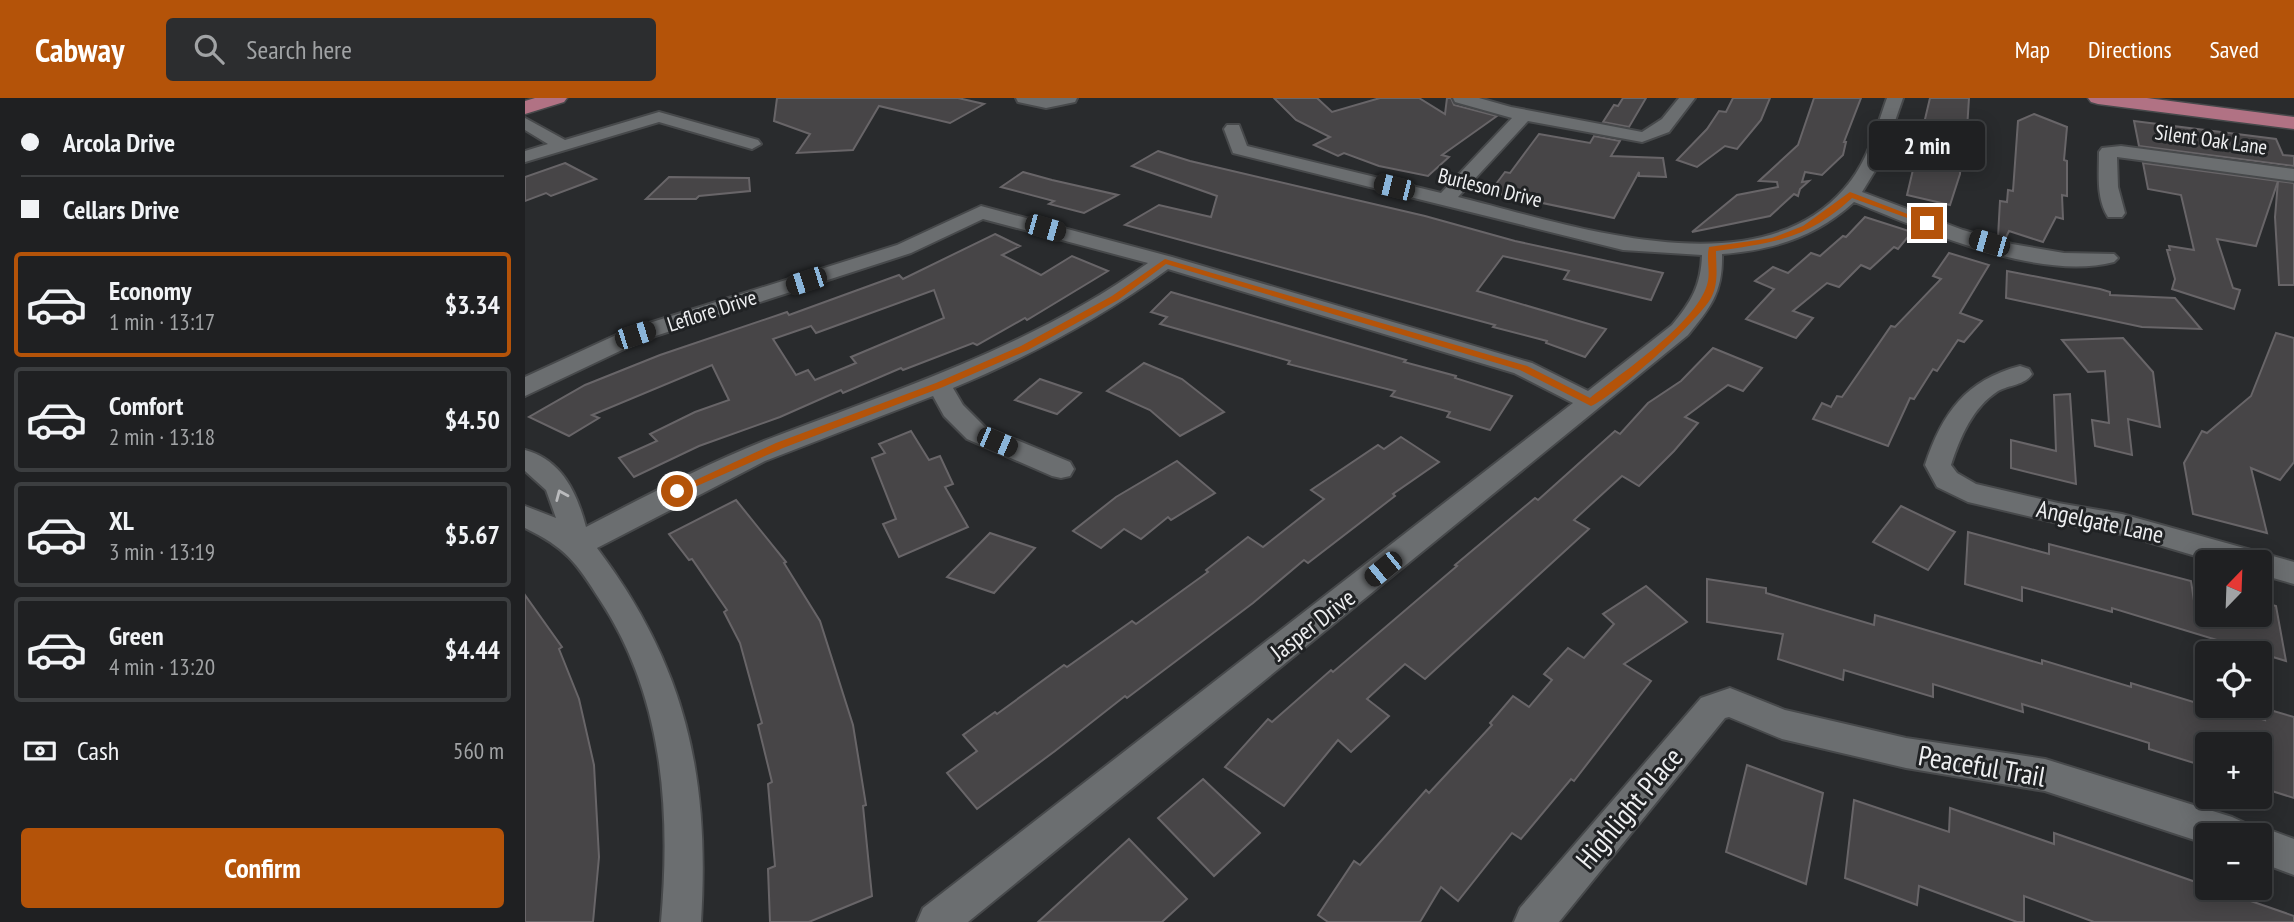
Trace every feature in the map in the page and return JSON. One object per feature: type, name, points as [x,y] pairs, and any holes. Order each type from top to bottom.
[{"type":"main road","points":[[525,108],[557,98]]},
{"type":"main road","points":[[2098,98],[2294,123]]},
{"type":"main road","points":[[2204,98],[2294,109]]},
{"type":"street","points":[[1024,98],[1046,103],[1069,98]]},
{"type":"street","points":[[1461,98],[1524,115],[1642,137],[1654,136],[1677,113],[1687,98]]},
{"type":"street","name":"Burleson Drive","points":[[1233,129],[1239,149],[1623,244],[1662,249],[1712,249],[1773,241],[1806,228],[1832,212],[1850,194],[1872,162],[1895,98]]},
{"type":"street","points":[[1445,200],[1524,115]]},
{"type":"street","points":[[528,153],[659,117],[751,144]]},
{"type":"street","points":[[525,123],[561,145]]},
{"type":"street","name":"Silent Oak Lane","points":[[2115,213],[2108,187],[2108,152],[2121,151],[2294,175]]},
{"type":"street","points":[[1850,194],[1952,232],[2007,248],[2063,259],[2107,258]]},
{"type":"street","name":"Leflore Drive","points":[[525,387],[635,335],[904,250],[925,242],[981,212],[1165,261]]},
{"type":"street","name":"Jasper Drive","points":[[937,922],[1680,331],[1706,298],[1713,282],[1712,249]]},
{"type":"street","points":[[577,545],[703,478],[780,445],[939,385],[1050,335],[1115,298],[1165,261],[1523,368],[1591,402]]},
{"type":"street","name":"Angelgate Lane","points":[[2020,374],[1986,388],[1963,413],[1946,442],[1938,465],[1947,480],[1968,492],[2122,523],[2215,550]]},
{"type":"street","points":[[939,385],[953,411],[976,433],[1061,469]]},
{"type":"street","points":[[525,459],[546,470],[561,489],[577,545],[617,596],[649,656],[673,730],[685,839],[681,922]]},
{"type":"street","points":[[525,516],[577,545]]},
{"type":"street","name":"Angelgate Lane","points":[[2272,566],[2294,573]]},
{"type":"street","name":"Peaceful Trail","points":[[1730,702],[1782,724],[1906,753],[2045,775],[2195,823]]},
{"type":"street","name":"Highlight Place","points":[[1534,922],[1713,708],[1730,702]]},
{"type":"street","points":[[2272,849],[2294,857]]},
{"type":"building","points":[[777,98],[958,98],[984,104],[950,123],[879,106],[853,150],[797,153],[810,134],[774,121]]},
{"type":"building","points":[[1274,98],[1317,98],[1332,112],[1380,98],[1419,98],[1445,114],[1447,98],[1451,98],[1454,105],[1497,116],[1442,155],[1449,157],[1428,176],[1379,166],[1344,153],[1338,156],[1314,145],[1330,137],[1296,120]]},
{"type":"building","points":[[1623,98],[1646,98],[1629,127],[1603,122],[1614,105],[1618,106]]},
{"type":"building","points":[[1733,98],[1770,98],[1761,120],[1737,149],[1725,146],[1697,167],[1677,160],[1707,129],[1719,111],[1726,112]]},
{"type":"building","points":[[1814,98],[1861,98],[1844,142],[1843,155],[1822,175],[1805,172],[1802,182],[1809,181],[1800,189],[1798,196],[1794,194],[1770,216],[1692,232],[1737,195],[1778,187],[1777,182],[1759,181],[1798,145]]},
{"type":"building","points":[[1930,98],[1969,98],[1966,145],[1962,144],[1960,174],[1950,205],[1907,195]]},
{"type":"building","points":[[2034,114],[2067,127],[2064,160],[2067,161],[2067,196],[2062,195],[2063,219],[2056,217],[2043,242],[2009,231],[2005,239],[1998,237],[2000,201],[2007,202],[2008,190],[2013,191],[2018,121]]},
{"type":"building","points":[[2134,121],[2276,139],[2283,155],[2294,156],[2294,166],[2139,146]]},
{"type":"building","points":[[1539,134],[1590,143],[1594,136],[1620,141],[1611,156],[1663,158],[1666,177],[1639,176],[1639,172],[1614,218],[1490,192],[1505,172],[1510,173]]},
{"type":"building","points":[[1158,151],[1190,161],[1425,216],[1515,241],[1663,273],[1651,300],[1564,279],[1569,271],[1503,256],[1477,291],[1606,329],[1585,357],[1546,343],[1547,341],[1493,327],[1495,325],[1125,225],[1159,205],[1211,217],[1217,196],[1132,166]]},
{"type":"building","points":[[565,163],[596,179],[551,196],[546,193],[525,201],[525,177]]},
{"type":"building","points":[[2143,163],[2278,181],[2256,246],[2217,239],[2233,288],[2240,290],[2234,309],[2172,289],[2175,279],[2167,250],[2170,250],[2169,246],[2194,250],[2181,195],[2148,189]]},
{"type":"building","points":[[1023,172],[1118,195],[1084,213],[1049,204],[1054,201],[1001,187]]},
{"type":"building","points":[[669,177],[749,178],[750,191],[699,196],[696,199],[646,199]]},
{"type":"building","points":[[2278,181],[2294,183],[2294,285],[2279,285],[2275,217]]},
{"type":"building","points":[[1865,217],[1912,232],[1898,249],[1894,247],[1870,269],[1861,265],[1839,287],[1827,283],[1793,311],[1813,318],[1796,338],[1746,319],[1774,289],[1755,281],[1773,267],[1788,273],[1811,253],[1820,256],[1843,236],[1846,237]]},
{"type":"building","points":[[995,234],[1020,246],[1002,255],[1041,275],[1072,256],[1108,271],[1027,320],[1025,318],[977,345],[973,343],[903,370],[901,368],[843,393],[841,390],[780,417],[699,446],[634,477],[619,458],[657,441],[650,434],[695,412],[729,400],[712,365],[592,415],[599,418],[569,436],[529,417],[585,385],[660,355],[787,312],[789,315],[899,275],[903,279]],"holes":[[[934,290],[944,318],[851,357],[856,363],[815,380],[808,370],[796,375],[773,339],[811,326],[816,333]]]},
{"type":"building","points":[[1949,253],[1989,265],[1960,313],[1982,321],[1964,342],[1958,340],[1937,371],[1933,369],[1914,399],[1910,398],[1888,446],[1813,419],[1822,403],[1831,407],[1837,396],[1842,397],[1891,326],[1895,327],[1941,279],[1933,276]]},
{"type":"building","points":[[2007,271],[2100,289],[2110,292],[2110,295],[2175,298],[2201,329],[2142,327],[2006,298]]},
{"type":"building","points":[[1171,292],[1406,360],[1404,362],[1456,376],[1455,378],[1512,396],[1490,430],[1447,417],[1450,412],[1391,396],[1395,391],[1288,364],[1290,361],[1160,324],[1167,317],[1151,312]]},
{"type":"building","points":[[2276,333],[2294,338],[2294,462],[2280,480],[2251,468],[2267,533],[2193,514],[2184,463],[2202,431],[2207,433],[2251,396]]},
{"type":"building","points":[[2123,338],[2153,372],[2160,427],[2128,419],[2132,455],[2095,446],[2092,420],[2109,423],[2105,371],[2088,372],[2062,340]]},
{"type":"building","points":[[1713,348],[1762,368],[1743,391],[1728,385],[1685,417],[1698,423],[1674,451],[1639,486],[1622,476],[1574,520],[1589,529],[1425,679],[1405,664],[1367,699],[1389,716],[1351,752],[1338,740],[1284,806],[1225,767],[1268,719],[1272,722],[1331,670],[1333,672],[1457,566],[1455,565],[1535,498],[1538,500],[1615,431],[1620,434],[1648,403],[1681,381]]},
{"type":"building","points":[[1144,363],[1182,379],[1224,412],[1180,436],[1150,410],[1107,391]]},
{"type":"building","points":[[1040,379],[1081,393],[1057,414],[1015,400]]},
{"type":"building","points":[[2070,394],[2076,484],[2011,468],[2011,440],[2056,451],[2054,395]]},
{"type":"building","points":[[911,431],[929,460],[940,456],[953,484],[945,487],[968,527],[899,557],[883,524],[896,519],[872,458],[885,453],[879,444]]},
{"type":"building","points":[[1401,437],[1439,462],[1393,494],[1395,496],[1308,563],[1304,560],[1253,603],[1127,698],[1125,696],[977,809],[947,773],[977,751],[963,735],[1132,621],[1136,624],[1208,572],[1206,570],[1248,537],[1263,547],[1324,499],[1311,490],[1378,445],[1384,449]]},
{"type":"building","points":[[1177,461],[1215,493],[1171,520],[1168,517],[1141,539],[1124,529],[1101,548],[1073,531],[1116,497]]},
{"type":"building","points":[[736,500],[786,562],[784,563],[820,621],[853,725],[866,805],[863,806],[872,896],[809,922],[770,922],[768,869],[775,866],[768,784],[772,782],[758,725],[762,723],[740,643],[724,612],[727,610],[692,559],[689,560],[669,534]]},
{"type":"building","points":[[1901,506],[1955,532],[1928,570],[1873,542]]},
{"type":"building","points":[[1968,532],[2049,554],[2049,544],[2191,581],[2195,627],[2272,627],[2272,605],[2276,606],[2286,661],[2272,657],[2272,641],[2220,641],[2112,608],[2112,612],[2022,587],[2022,601],[1965,584]]},
{"type":"building","points":[[990,533],[1035,548],[994,593],[947,577]]},
{"type":"building","points":[[1707,579],[1766,588],[1766,593],[1874,625],[1875,615],[2042,664],[2042,660],[2131,687],[2131,683],[2195,702],[2195,718],[2265,720],[2272,718],[2272,711],[2294,717],[2294,798],[2272,791],[2272,732],[2195,732],[2195,763],[2149,749],[2149,743],[2022,704],[2023,712],[1933,684],[1933,697],[1844,670],[1843,680],[1778,659],[1783,634],[1707,622]]},
{"type":"building","points":[[1646,586],[1687,622],[1624,664],[1651,681],[1574,781],[1571,779],[1521,839],[1512,833],[1458,901],[1441,887],[1420,922],[1328,922],[1318,915],[1354,861],[1360,865],[1426,790],[1429,793],[1492,725],[1490,723],[1513,696],[1529,707],[1552,680],[1544,674],[1568,648],[1584,658],[1614,624],[1603,614]]},
{"type":"building","points":[[525,595],[562,647],[559,649],[579,699],[594,765],[599,857],[593,922],[525,922]]},
{"type":"building","points":[[1747,765],[1823,793],[1806,884],[1726,852]]},
{"type":"building","points":[[1203,779],[1260,833],[1214,876],[1158,818]]},
{"type":"building","points":[[1854,800],[1949,832],[1950,808],[2054,844],[2054,833],[2195,882],[2195,900],[2248,900],[2294,916],[2294,922],[2094,922],[2024,896],[2024,922],[2017,922],[1919,886],[1917,905],[1845,878]]},
{"type":"building","points":[[1129,839],[1187,899],[1162,922],[1038,922]]},
{"type":"route","points":[[677,491],[780,445],[939,385],[1025,348],[1115,298],[1165,261],[1523,368],[1591,402],[1680,331],[1706,298],[1713,282],[1712,249],[1773,241],[1806,228],[1832,212],[1850,194],[1927,223]]}]
